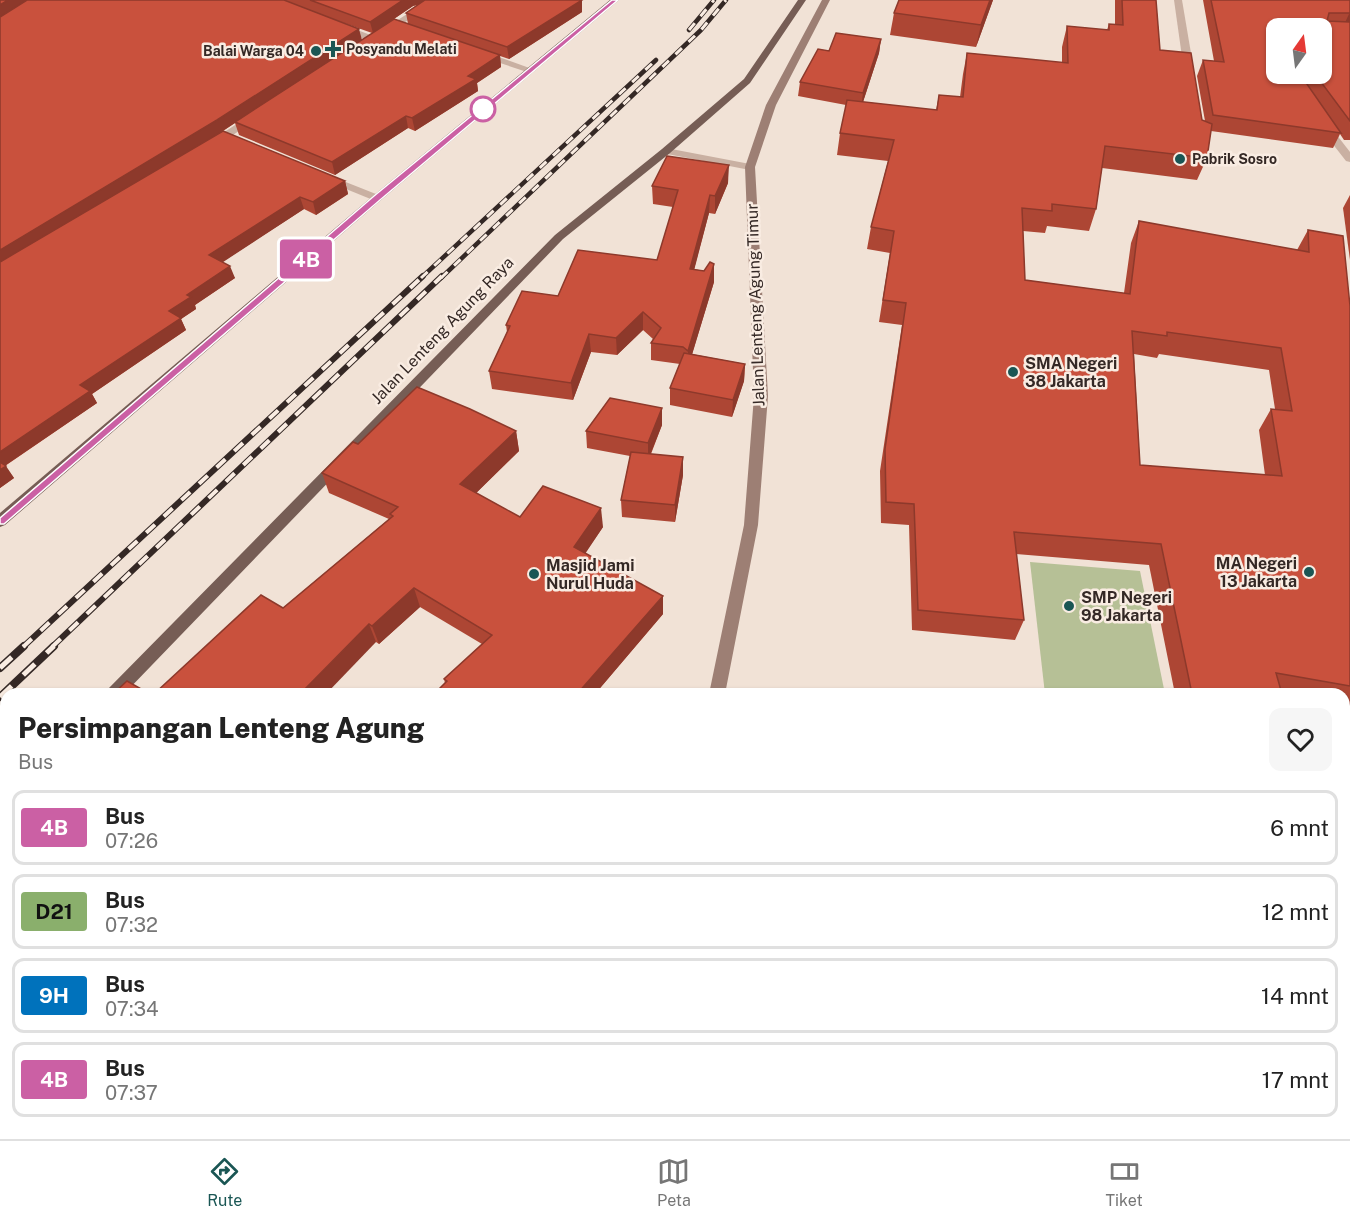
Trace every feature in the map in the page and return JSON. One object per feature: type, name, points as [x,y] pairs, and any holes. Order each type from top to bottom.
[{"type":"main road","points":[[0,521],[377,198],[614,0]]},
{"type":"main road","name":"Jalan Lenteng Agung Raya","points":[[120,688],[559,237],[666,151],[747,81],[802,0]]},
{"type":"main road","name":"Jalan Lenteng Agung Timur","points":[[718,688],[751,525],[761,396],[750,167],[771,105],[826,0]]},
{"type":"street","points":[[363,45],[399,27],[435,0]]},
{"type":"street","points":[[1178,0],[1191,79]]},
{"type":"street","points":[[331,23],[373,39]]},
{"type":"street","points":[[470,50],[530,70]]},
{"type":"street","points":[[206,148],[231,138],[265,110]]},
{"type":"street","points":[[1320,119],[1350,159]]},
{"type":"street","points":[[666,151],[750,167]]},
{"type":"street","points":[[319,174],[377,198]]},
{"type":"green space","points":[[1030,562],[1140,571],[1164,688],[1044,688]]},
{"type":"building","points":[[27,0],[284,0],[359,29],[217,120],[0,250],[0,17]]},
{"type":"building","points":[[310,0],[403,0],[370,22]]},
{"type":"building","points":[[425,0],[582,0],[507,47],[406,13]]},
{"type":"building","points":[[899,0],[990,0],[981,25],[894,13]]},
{"type":"building","points":[[1122,0],[1156,0],[1160,50],[1191,53],[1202,120],[1212,124],[1207,158],[1105,146],[1096,209],[1052,204],[1052,211],[1022,208],[1025,280],[1130,294],[1139,221],[1309,252],[1308,230],[1343,236],[1350,306],[1350,686],[1276,673],[1280,688],[1191,688],[1161,544],[1014,532],[1024,620],[918,610],[914,504],[886,502],[885,449],[906,303],[883,300],[894,231],[871,227],[894,140],[840,133],[847,100],[937,110],[939,95],[963,97],[967,53],[1068,63],[1067,26],[1109,30],[1109,24],[1123,25]],"holes":[[[1132,331],[1167,336],[1167,332],[1281,348],[1292,411],[1271,409],[1282,476],[1140,465]]]},
{"type":"building","points":[[1211,0],[1350,0],[1350,13],[1329,13],[1328,18],[1266,18],[1266,84],[1307,84],[1341,133],[1213,115],[1203,60],[1224,62]]},
{"type":"building","points":[[394,19],[500,55],[468,76],[476,79],[412,118],[406,116],[332,162],[235,122]]},
{"type":"building","points":[[1332,21],[1350,22],[1350,121],[1322,84],[1332,84]]},
{"type":"building","points":[[836,33],[881,39],[863,93],[800,82],[818,49],[829,51]]},
{"type":"building","points":[[223,131],[345,181],[313,202],[300,197],[209,255],[230,266],[187,295],[191,297],[169,311],[181,318],[80,385],[90,391],[0,452],[0,262]]},
{"type":"building","points":[[667,156],[729,165],[715,196],[710,195],[690,269],[704,271],[710,262],[714,264],[688,351],[683,347],[651,343],[661,328],[643,312],[616,338],[589,334],[571,383],[489,371],[510,326],[506,325],[522,291],[558,296],[578,250],[657,260],[678,190],[652,186]]},
{"type":"building","points":[[684,353],[745,364],[733,400],[670,388]]},
{"type":"building","points":[[417,387],[516,431],[460,484],[520,517],[543,486],[601,508],[574,547],[663,596],[582,688],[440,688],[447,681],[444,679],[492,635],[414,588],[372,626],[369,624],[306,688],[160,688],[261,595],[283,608],[393,516],[390,514],[398,507],[322,473],[353,442],[358,444]]},
{"type":"building","points":[[610,398],[662,408],[648,443],[586,431]]},
{"type":"building","points":[[631,452],[683,457],[675,505],[621,500]]},
{"type":"building","points":[[0,462],[6,466],[0,470]]},
{"type":"building","points":[[127,681],[139,688],[119,688]]},
{"type":"railway","points":[[689,30],[714,0]]},
{"type":"railway","points":[[441,278],[701,30],[726,0]]},
{"type":"railway","points":[[421,278],[656,60]]},
{"type":"railway","points":[[23,647],[423,276]]},
{"type":"railway","points":[[52,647],[442,276]]},
{"type":"railway","points":[[0,668],[24,646]]},
{"type":"railway","points":[[10,688],[54,646]]},
{"type":"bus line","name":"4B","points":[[0,521],[377,198],[615,0]]},
{"type":"place","name":"Posyandu Melati","points":[[333,49]]},
{"type":"place","name":"Balai Warga 04","points":[[316,51]]},
{"type":"place","name":"Pabrik Sosro","points":[[1180,159]]},
{"type":"place","name":"SMA Negeri 38 Jakarta","points":[[1013,372]]},
{"type":"place","name":"MA Negeri 13 Jakarta","points":[[1309,572]]},
{"type":"place","name":"Masjid Jami Nurul Huda","points":[[534,574]]},
{"type":"place","name":"SMP Negeri 98 Jakarta","points":[[1069,606]]}]
